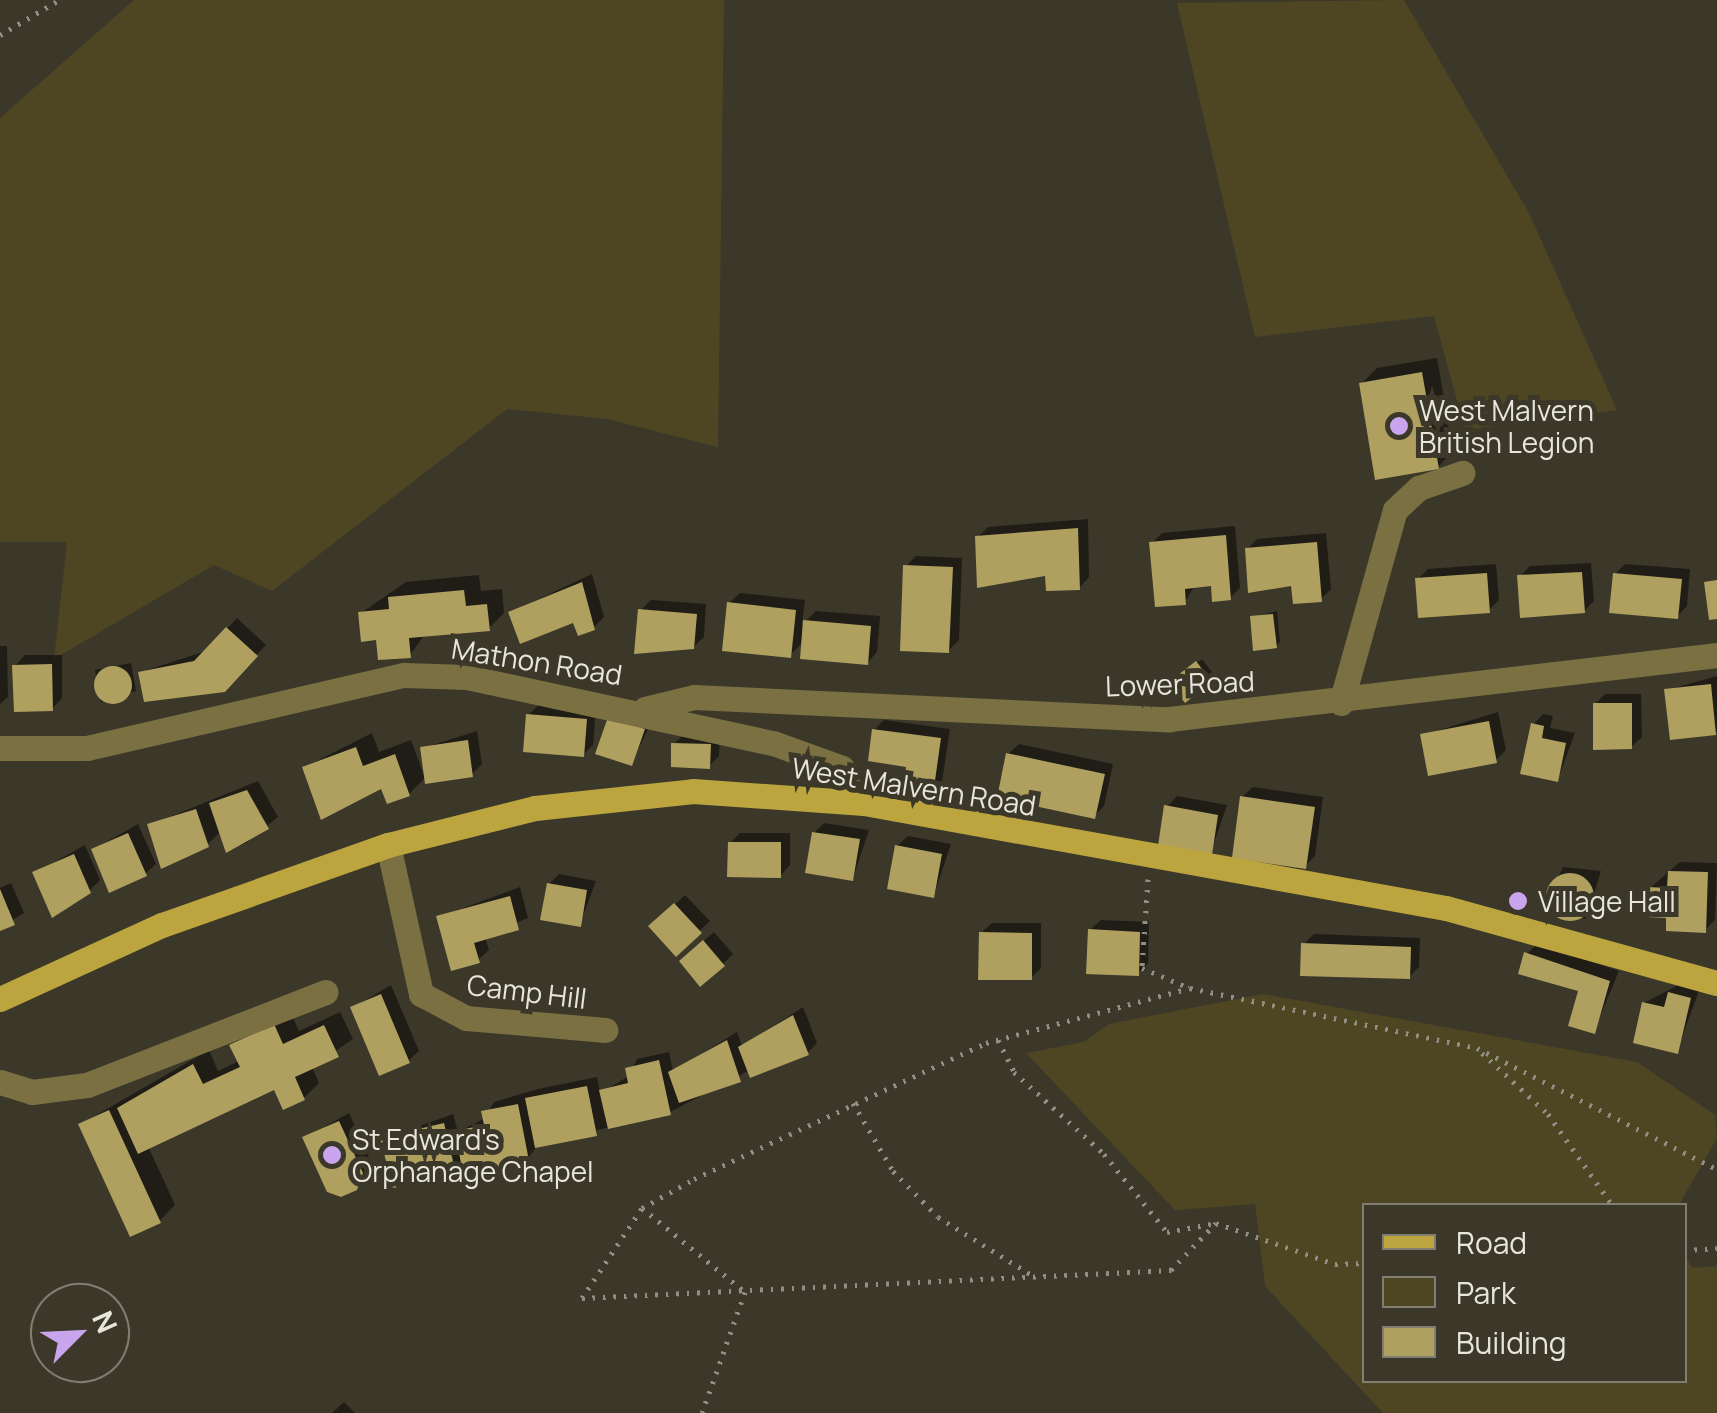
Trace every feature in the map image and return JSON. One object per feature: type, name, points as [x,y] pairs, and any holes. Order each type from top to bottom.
[{"type":"main road","name":"West Malvern Road","points":[[0,999],[162,925],[388,844],[610,796],[766,792],[864,803],[1446,908],[1717,983]]},
{"type":"street","points":[[1341,703],[1395,510],[1419,488],[1462,473]]},
{"type":"street","name":"Lower Road","points":[[644,709],[694,697],[1169,719],[1341,703],[1717,655]]},
{"type":"street","name":"Mathon Road","points":[[0,748],[163,735],[404,675],[527,684],[644,709],[842,768],[864,803]]},
{"type":"street","name":"Camp Hill","points":[[388,844],[421,994],[466,1018],[605,1030]]},
{"type":"street","points":[[0,1082],[32,1092],[87,1085],[324,992]]},
{"type":"path","points":[[0,36],[59,0]]},
{"type":"path","points":[[1153,858],[1141,906],[1142,968],[1190,988],[1476,1048],[1717,1170]]},
{"type":"path","points":[[1190,988],[998,1040],[853,1103],[642,1208],[582,1298],[1172,1270],[1216,1224]]},
{"type":"path","points":[[998,1040],[1014,1072],[1104,1154],[1167,1232],[1216,1224],[1335,1264],[1362,1263]]},
{"type":"path","points":[[1476,1048],[1548,1114],[1611,1203]]},
{"type":"path","points":[[853,1103],[893,1170],[938,1217],[1033,1276]]},
{"type":"path","points":[[642,1208],[746,1292],[702,1413]]},
{"type":"path","points":[[1687,1250],[1717,1248]]},
{"type":"green space","points":[[134,0],[724,0],[718,447],[607,419],[507,409],[272,591],[214,565],[54,659],[67,542],[0,542],[0,118]]},
{"type":"green space","points":[[1404,0],[1529,213],[1617,410],[1465,430],[1434,316],[1255,337],[1177,3]]},
{"type":"green space","points":[[1263,994],[1637,1062],[1715,1115],[1717,1138],[1680,1203],[1362,1203],[1362,1383],[1687,1383],[1687,1260],[1693,1268],[1717,1266],[1717,1413],[1383,1413],[1265,1286],[1255,1204],[1175,1210],[1026,1053],[1084,1042],[1109,1024]]},
{"type":"building","name":"West Malvern British Legion","points":[[1422,372],[1439,469],[1375,480],[1359,383]]},
{"type":"building","points":[[1078,528],[1080,590],[1046,591],[1045,576],[977,588],[975,536]]},
{"type":"building","points":[[1226,535],[1231,600],[1212,602],[1211,586],[1185,589],[1186,605],[1155,607],[1149,542]]},
{"type":"building","points":[[1317,542],[1322,602],[1293,604],[1291,586],[1248,593],[1245,548]]},
{"type":"building","points":[[903,565],[953,567],[949,653],[900,651]]},
{"type":"building","points":[[1582,572],[1585,613],[1520,618],[1517,575]]},
{"type":"building","points":[[1487,573],[1490,613],[1418,618],[1415,578]]},
{"type":"building","points":[[1613,573],[1682,579],[1678,619],[1609,613]]},
{"type":"building","points":[[1717,580],[1717,619],[1709,620],[1704,582]]},
{"type":"building","points":[[582,582],[595,630],[578,636],[573,623],[520,644],[508,612]]},
{"type":"building","points":[[464,590],[466,606],[487,604],[490,631],[409,638],[411,658],[378,660],[376,640],[361,642],[358,612],[389,609],[388,597]]},
{"type":"building","points":[[727,602],[796,610],[791,658],[722,651]]},
{"type":"building","points":[[638,609],[697,614],[694,649],[634,654]]},
{"type":"building","points":[[1273,614],[1277,648],[1253,651],[1250,616]]},
{"type":"building","points":[[803,620],[871,626],[868,665],[800,659]]},
{"type":"building","points":[[226,627],[258,656],[225,692],[144,702],[138,672],[194,661]]},
{"type":"building","points":[[1196,661],[1212,682],[1185,703],[1169,682]]},
{"type":"building","points":[[52,664],[53,711],[14,712],[12,665]]},
{"type":"building","points":[[113,666],[127,671],[132,685],[127,699],[113,704],[99,699],[94,685],[99,671]]},
{"type":"building","points":[[1711,684],[1716,735],[1670,740],[1664,689]]},
{"type":"building","points":[[1593,703],[1632,703],[1632,749],[1593,750]]},
{"type":"building","points":[[526,714],[587,719],[584,757],[523,752]]},
{"type":"building","points":[[608,717],[645,729],[632,766],[595,754]]},
{"type":"building","points":[[1489,721],[1497,763],[1428,776],[1420,734]]},
{"type":"building","points":[[1531,723],[1544,726],[1542,738],[1566,743],[1558,782],[1520,774]]},
{"type":"building","points":[[872,729],[941,738],[933,795],[903,790],[906,767],[868,761]]},
{"type":"building","points":[[468,740],[473,777],[425,784],[420,747]]},
{"type":"building","points":[[671,743],[711,744],[710,769],[671,767]]},
{"type":"building","points":[[356,747],[363,766],[395,754],[410,796],[387,804],[381,789],[321,820],[302,767]]},
{"type":"building","points":[[1006,753],[1105,774],[1095,819],[997,798]]},
{"type":"building","points":[[247,790],[269,829],[226,853],[209,803]]},
{"type":"building","points":[[1240,796],[1315,807],[1306,869],[1232,858]]},
{"type":"building","points":[[1164,805],[1218,815],[1212,855],[1158,846]]},
{"type":"building","points":[[196,809],[209,847],[161,869],[147,824]]},
{"type":"building","points":[[812,832],[860,839],[853,881],[805,873]]},
{"type":"building","points":[[128,833],[147,876],[109,893],[91,849]]},
{"type":"building","points":[[728,842],[781,842],[781,878],[727,877]]},
{"type":"building","points":[[895,845],[942,854],[934,898],[887,889]]},
{"type":"building","points":[[74,854],[91,893],[52,918],[32,872]]},
{"type":"building","points":[[1668,871],[1708,872],[1706,933],[1666,931],[1666,918],[1647,917],[1648,887],[1667,888]]},
{"type":"building","points":[[1570,873],[1587,880],[1594,897],[1587,914],[1570,921],[1553,914],[1546,897],[1553,880]]},
{"type":"building","points":[[547,883],[587,890],[581,927],[540,920]]},
{"type":"building","points":[[0,889],[15,925],[0,931]]},
{"type":"building","points":[[510,896],[519,930],[474,943],[480,963],[451,971],[436,916]]},
{"type":"building","points":[[674,903],[702,933],[676,957],[648,926]]},
{"type":"building","points":[[1088,929],[1140,932],[1139,976],[1086,974]]},
{"type":"building","points":[[979,932],[1032,933],[1032,980],[978,980]]},
{"type":"building","points":[[703,940],[725,966],[700,987],[679,961]]},
{"type":"building","points":[[1301,943],[1411,947],[1410,979],[1300,976]]},
{"type":"building","points":[[1524,952],[1610,981],[1595,1034],[1568,1026],[1578,991],[1518,974]]},
{"type":"building","points":[[1668,992],[1691,998],[1678,1054],[1633,1043],[1642,1002],[1664,1007]]},
{"type":"building","points":[[381,994],[410,1063],[379,1076],[350,1007]]},
{"type":"building","points":[[793,1015],[809,1055],[750,1078],[738,1047]]},
{"type":"building","points":[[274,1024],[283,1044],[324,1025],[339,1057],[295,1077],[305,1100],[283,1110],[274,1090],[138,1154],[117,1108],[193,1064],[203,1084],[240,1067],[229,1045]]},
{"type":"building","points":[[727,1040],[741,1082],[679,1103],[668,1072]]},
{"type":"building","points":[[659,1060],[671,1115],[608,1129],[599,1090],[628,1083],[625,1068]]},
{"type":"building","points":[[587,1086],[597,1136],[535,1148],[525,1098]]},
{"type":"building","points":[[518,1104],[529,1161],[463,1174],[455,1131],[484,1125],[481,1111]]},
{"type":"building","points":[[109,1110],[161,1223],[130,1237],[78,1124]]},
{"type":"building","name":"St Edward's Orphanage Chapel","points":[[339,1121],[363,1173],[357,1190],[341,1197],[327,1192],[302,1137]]},
{"type":"building","points":[[444,1123],[456,1174],[393,1188],[380,1138]]},
{"type":"place","name":"West Malvern British Legion","points":[[1399,426]]},
{"type":"place","name":"Village Hall","points":[[1518,901]]},
{"type":"place","name":"St Edward's Orphanage Chapel","points":[[332,1155]]}]
